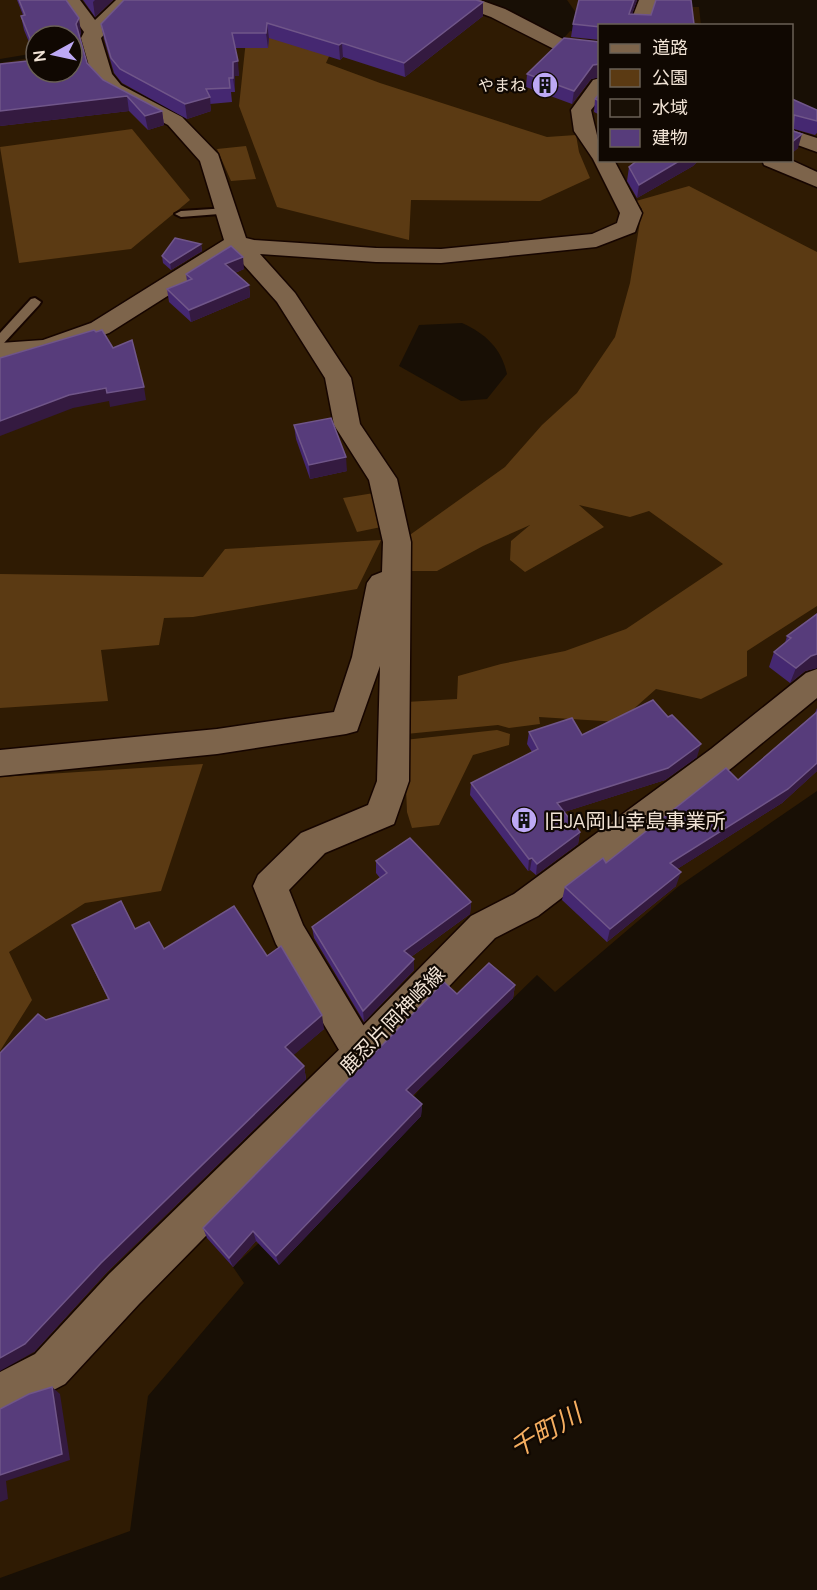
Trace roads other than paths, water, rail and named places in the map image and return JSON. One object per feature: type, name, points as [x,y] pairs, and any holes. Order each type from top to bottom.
[{"type":"street","points":[[70,0],[90,28],[102,76],[124,99],[175,121],[210,159],[236,242],[286,298],[338,378],[346,426],[383,479],[397,542],[393,782],[381,814],[313,843],[270,886],[288,933],[361,1053]]},
{"type":"street","points":[[90,28],[127,0]]},
{"type":"street","points":[[463,0],[498,13],[559,44],[598,48]]},
{"type":"street","points":[[639,24],[648,0]]},
{"type":"street","points":[[598,87],[582,110],[585,131],[598,151]]},
{"type":"street","points":[[793,136],[817,146]]},
{"type":"street","points":[[0,351],[46,348],[100,328],[236,242],[252,247],[376,255],[441,256],[596,240],[627,227],[631,213],[604,162]]},
{"type":"street","points":[[776,162],[817,180]]},
{"type":"street","points":[[0,763],[218,741],[346,722],[367,657],[378,594],[397,542]]},
{"type":"street","name":"鹿忍片岡神崎線","points":[[0,1396],[50,1369],[124,1289],[361,1053],[483,927],[526,905],[722,758],[817,681]]},
{"type":"lane","points":[[181,214],[228,211]]},
{"type":"lane","points":[[0,340],[34,302]]},
{"type":"water","points":[[480,0],[567,0],[591,34],[570,31],[563,39],[506,9]]},
{"type":"water","points":[[690,0],[817,0],[817,121],[793,110],[793,24],[701,24],[699,7],[688,7]]},
{"type":"water","points":[[462,323],[491,343],[501,357],[507,374],[487,399],[461,401],[399,366],[419,325]]},
{"type":"water","name":"千町川","points":[[817,791],[817,1590],[0,1590],[0,1578],[130,1531],[148,1396],[244,1283],[233,1267],[408,1104],[420,1089],[537,975],[555,992],[679,886]]},
{"type":"waterway","points":[[84,32],[93,25]]},
{"type":"waterway","points":[[0,61],[24,57]]},
{"type":"place","name":"やまね","points":[[545,85]]},
{"type":"place","name":"旧JA岡山幸島事業所","points":[[524,820]]}]
